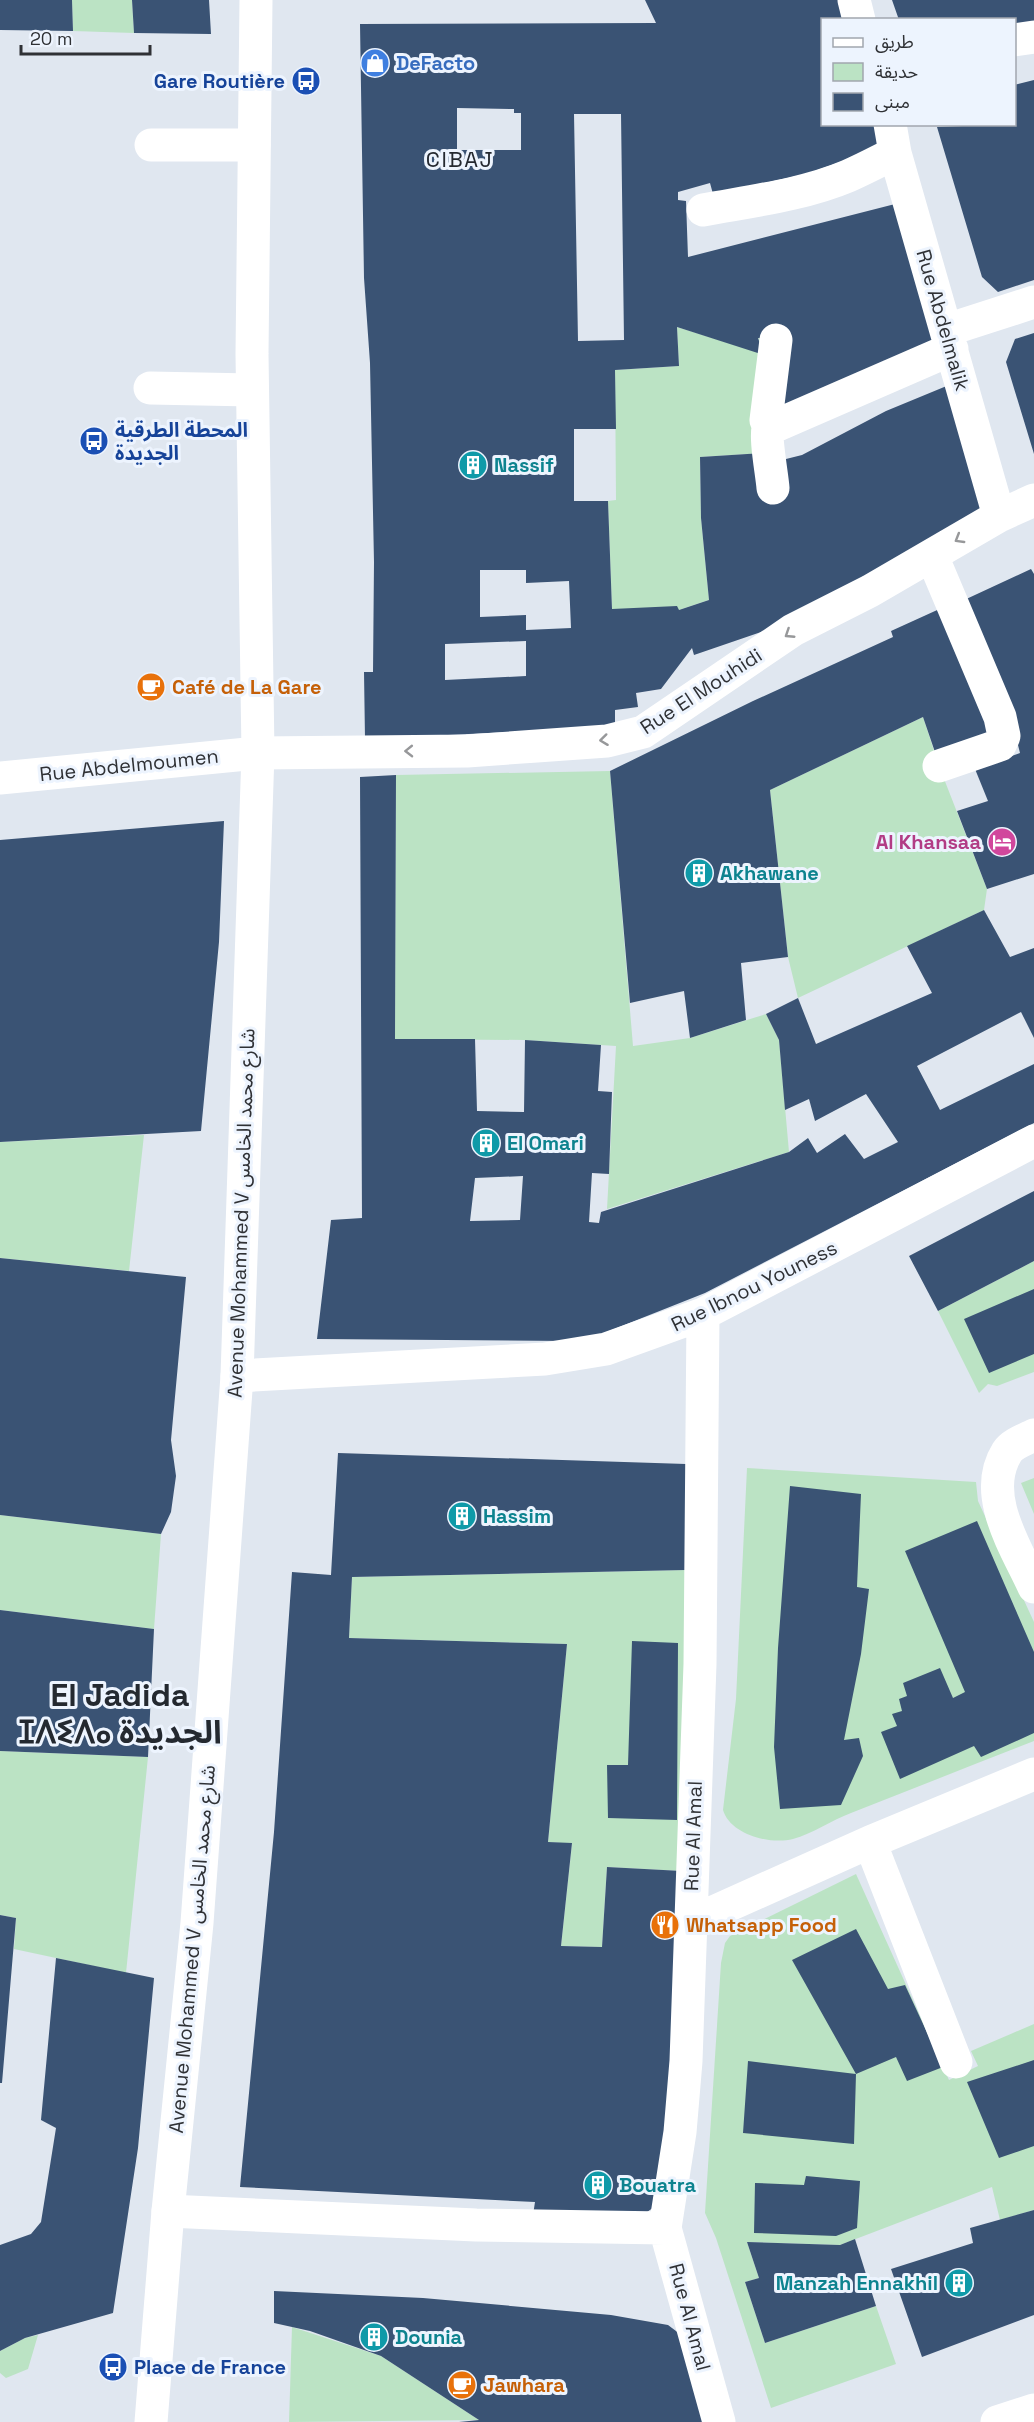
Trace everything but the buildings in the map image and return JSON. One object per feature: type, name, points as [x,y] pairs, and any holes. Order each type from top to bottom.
[{"type":"street","name":"Avenue Mohammed V شارع محمد الخامس","points":[[152,2422],[168,2211],[197,1923],[237,1376],[258,753],[252,390],[255,0]]},
{"type":"street","points":[[854,0],[858,18]]},
{"type":"street","points":[[1016,40],[1034,37]]},
{"type":"street","points":[[703,210],[782,195],[847,176],[892,139]]},
{"type":"street","name":"Rue Abdelmalik","points":[[892,139],[999,516]]},
{"type":"street","points":[[151,145],[254,146]]},
{"type":"street","points":[[773,488],[771,456],[766,437],[775,424],[1034,302]]},
{"type":"street","points":[[775,424],[766,420],[776,340]]},
{"type":"street","points":[[150,388],[252,390]]},
{"type":"street","name":"Rue El Mouhidi","points":[[258,753],[467,751],[607,741],[643,732],[793,630],[932,556],[999,516],[1032,504]]},
{"type":"street","points":[[932,556],[1000,717],[1004,736],[1000,745],[939,766]]},
{"type":"street","name":"Rue Abdelmoumen","points":[[0,778],[258,753]]},
{"type":"street","name":"Rue Ibnou Youness","points":[[237,1376],[545,1359],[606,1349],[704,1314],[1034,1141]]},
{"type":"street","name":"Rue Al Amal","points":[[704,1314],[700,1664],[686,2072],[680,2132],[665,2228],[719,2422]]},
{"type":"street","points":[[1034,1435],[1008,1451],[1000,1474],[999,1509],[1034,1587]]},
{"type":"street","points":[[690,1923],[870,1842],[1031,1786]]},
{"type":"street","points":[[870,1842],[956,2062]]},
{"type":"street","points":[[168,2211],[476,2225],[665,2228]]},
{"type":"street","points":[[997,2422],[1034,2410]]},
{"type":"green space","points":[[72,0],[132,0],[134,33],[73,31]]},
{"type":"green space","points":[[677,327],[764,354],[758,338],[786,340],[763,453],[700,457],[701,518],[709,600],[679,610],[612,609],[608,501],[616,500],[615,370],[679,366]]},
{"type":"green space","points":[[923,717],[939,766],[987,889],[984,910],[798,998],[788,957],[770,790]]},
{"type":"green space","points":[[610,771],[633,1046],[690,1038],[766,1014],[779,1040],[789,1152],[607,1209],[616,1046],[525,1040],[395,1039],[396,775]]},
{"type":"green space","points":[[144,1135],[129,1271],[0,1258],[0,1142]]},
{"type":"green space","points":[[1034,1261],[1034,1372],[997,1386],[988,1384],[979,1393],[938,1311]]},
{"type":"green space","points":[[747,1468],[976,1482],[978,1501],[1034,1622],[1034,1741],[851,1813],[793,1839],[762,1839],[734,1826],[723,1810],[736,1699]]},
{"type":"green space","points":[[1034,1478],[1034,1514],[1021,1483]]},
{"type":"green space","points":[[0,1515],[161,1534],[154,1629],[0,1610]]},
{"type":"green space","points":[[686,1570],[682,1871],[607,1867],[602,1947],[561,1946],[572,1844],[548,1842],[567,1644],[349,1638],[352,1577]]},
{"type":"green space","points":[[0,1751],[148,1757],[126,1973],[14,1949],[16,1918],[0,1915]]},
{"type":"green space","points":[[856,1874],[949,2080],[978,2066],[971,2051],[1034,2024],[1034,2210],[1000,2220],[992,2187],[840,2245],[747,2242],[759,2278],[745,2282],[765,2343],[876,2306],[896,2364],[771,2408],[716,2238],[705,2213],[721,1963],[725,1943],[730,1936]]},
{"type":"green space","points":[[292,2327],[381,2356],[479,2420],[289,2422]]},
{"type":"green space","points":[[38,2335],[28,2369],[6,2378],[0,2373],[0,2351],[25,2338]]},
{"type":"place","name":"DeFacto","points":[[375,63]]},
{"type":"place","name":"Gare Routière","points":[[306,81]]},
{"type":"place","name":"المحطة الطرقية الجديدة","points":[[94,441]]},
{"type":"place","name":"Nassif","points":[[473,465]]},
{"type":"place","name":"Café de La Gare","points":[[151,687]]},
{"type":"place","name":"Al Khansaa","points":[[1002,842]]},
{"type":"place","name":"Akhawane","points":[[699,873]]},
{"type":"place","name":"El Omari","points":[[486,1143]]},
{"type":"place","name":"Hassim","points":[[462,1516]]},
{"type":"place","name":"Whatsapp Food","points":[[665,1925]]},
{"type":"place","name":"Bouatra","points":[[598,2185]]},
{"type":"place","name":"Manzah Ennakhil","points":[[959,2283]]},
{"type":"place","name":"Dounia","points":[[374,2337]]},
{"type":"place","name":"Place de France","points":[[113,2367]]},
{"type":"place","name":"Jawhara","points":[[462,2385]]},
{"type":"district","name":"CIBAJ","points":[[460,159]]},
{"type":"district","name":"El Jadida ⵊⴷⵉⴷⴰ الجديدة","points":[[120,1714]]}]
